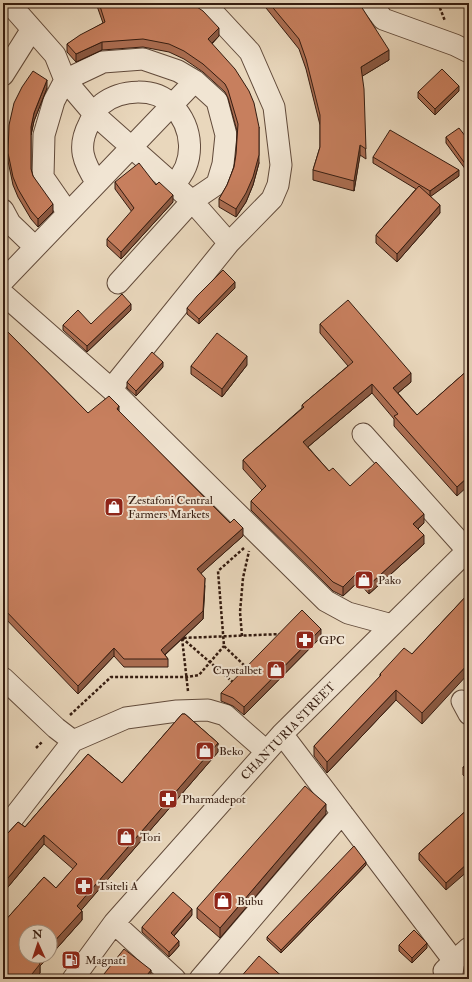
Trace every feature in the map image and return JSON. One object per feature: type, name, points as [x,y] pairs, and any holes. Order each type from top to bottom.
[{"type":"street","points":[[9,3],[54,55],[65,80],[94,114],[192,201],[229,243]]},
{"type":"street","points":[[111,389],[229,243],[272,199],[278,185],[281,165],[274,106],[250,52],[210,9],[199,3]]},
{"type":"street","points":[[371,3],[383,19],[455,45],[469,52]]},
{"type":"street","points":[[3,75],[32,29]]},
{"type":"street","points":[[68,213],[43,177],[44,135],[54,101],[65,80],[103,62],[143,59],[178,71],[195,81],[217,101],[226,134],[223,164],[218,184],[192,201],[118,284]]},
{"type":"street","points":[[3,281],[195,81]]},
{"type":"street","points":[[97,183],[88,170],[83,154],[83,136],[94,114],[102,104],[119,94],[140,92],[159,97],[172,105],[186,124],[190,143],[188,162],[179,179],[174,184]]},
{"type":"street","points":[[3,210],[10,224],[35,247]]},
{"type":"street","points":[[3,294],[111,389],[255,538],[326,601],[348,613],[392,624]]},
{"type":"street","points":[[363,434],[468,549]]},
{"type":"street","name":"CHANTURIA STREET","points":[[73,979],[114,923],[266,751],[468,549]]},
{"type":"street","points":[[3,678],[56,728],[74,741]]},
{"type":"street","points":[[3,831],[74,741],[126,718],[177,711],[208,710],[225,715],[266,751]]},
{"type":"street","points":[[282,734],[458,962],[437,979]]},
{"type":"street","points":[[200,979],[342,813]]},
{"type":"street","points":[[114,923],[175,979]]},
{"type":"path","points":[[242,636],[240,612],[243,578],[255,538]]},
{"type":"path","points":[[248,669],[224,646],[218,571],[255,538]]},
{"type":"path","points":[[182,638],[282,634],[278,639]]},
{"type":"path","points":[[182,638],[234,683]]},
{"type":"path","points":[[182,638],[190,711]]},
{"type":"path","points":[[36,748],[111,677],[187,677],[199,674],[224,646]]},
{"type":"path","points":[[244,674],[253,664]]},
{"type":"path","points":[[229,689],[239,679]]},
{"type":"building","points":[[99,3],[191,3],[203,11],[219,28],[208,39],[235,69],[249,91],[254,103],[259,127],[259,155],[253,177],[246,193],[236,209],[219,199],[227,185],[234,167],[238,124],[225,84],[203,64],[184,51],[169,44],[143,39],[102,42],[76,54],[67,44],[80,35],[105,22]]},
{"type":"building","points":[[269,3],[359,3],[389,50],[361,67],[364,89],[366,149],[360,145],[354,181],[313,170],[320,147],[320,115],[306,59],[299,39]]},
{"type":"building","points":[[3,35],[6,37],[3,43]]},
{"type":"building","points":[[442,69],[459,86],[435,109],[418,92]]},
{"type":"building","points":[[33,71],[47,80],[34,113],[31,127],[31,169],[33,176],[53,204],[38,219],[31,211],[18,189],[13,177],[8,153],[9,125],[14,103],[22,87]]},
{"type":"building","points":[[459,128],[469,141],[469,163],[466,165],[446,137]]},
{"type":"building","points":[[390,130],[459,170],[430,191],[373,157]]},
{"type":"building","points":[[139,163],[156,185],[159,182],[173,195],[121,252],[107,239],[134,208],[115,182]]},
{"type":"building","points":[[419,186],[440,205],[397,254],[376,235]]},
{"type":"building","points":[[223,270],[235,282],[199,319],[187,308]]},
{"type":"building","points":[[122,294],[131,304],[87,346],[63,325],[78,310],[91,324]]},
{"type":"building","points":[[348,300],[411,373],[393,388],[417,415],[469,369],[469,476],[457,487],[394,416],[398,414],[372,384],[303,442],[329,471],[333,468],[350,486],[376,462],[424,514],[413,524],[424,535],[369,585],[358,572],[343,587],[333,582],[251,501],[266,486],[243,460],[304,407],[302,405],[353,362],[320,324]]},
{"type":"building","points":[[3,327],[88,413],[109,396],[119,406],[117,409],[230,523],[234,519],[243,528],[197,569],[205,578],[203,611],[161,650],[168,659],[124,659],[114,648],[78,686],[3,608]]},
{"type":"building","points":[[217,333],[247,356],[222,389],[191,366]]},
{"type":"building","points":[[152,352],[163,362],[136,391],[127,382]]},
{"type":"building","points":[[469,593],[469,663],[422,713],[396,690],[327,762],[314,746],[381,675],[380,674],[404,648],[412,654]]},
{"type":"building","points":[[302,610],[321,629],[244,707],[233,698],[221,693]]},
{"type":"building","points":[[182,714],[185,714],[218,743],[77,906],[82,911],[58,937],[58,924],[18,924],[18,964],[40,964],[28,979],[3,979],[3,923],[44,877],[56,888],[77,864],[44,835],[3,884],[3,833],[8,833],[18,822],[25,827],[88,754],[122,783]]},
{"type":"building","points":[[469,761],[469,774],[463,767]]},
{"type":"building","points":[[305,786],[326,804],[220,928],[197,908]]},
{"type":"building","points":[[469,808],[469,862],[446,883],[419,853]]},
{"type":"building","points":[[354,846],[366,862],[281,950],[267,937]]},
{"type":"building","points":[[173,892],[192,909],[171,933],[179,941],[169,952],[142,927]]},
{"type":"building","points":[[414,930],[427,943],[412,958],[399,945]]},
{"type":"building","points":[[124,949],[151,970],[144,979],[100,979]]},
{"type":"building","points":[[259,956],[285,979],[239,979]]},
{"type":"place","name":"Zestafoni Central Farmers Markets","points":[[114,507]]},
{"type":"place","name":"Pako","points":[[364,580]]},
{"type":"place","name":"GPC","points":[[305,640]]},
{"type":"place","name":"Crystalbet","points":[[276,670]]},
{"type":"place","name":"Beko","points":[[205,751]]},
{"type":"place","name":"Pharmadepot","points":[[168,799]]},
{"type":"place","name":"Tori","points":[[126,837]]},
{"type":"place","name":"Tsiteli A","points":[[84,886]]},
{"type":"place","name":"Bubu","points":[[223,901]]},
{"type":"place","name":"Magnati","points":[[71,960]]}]
